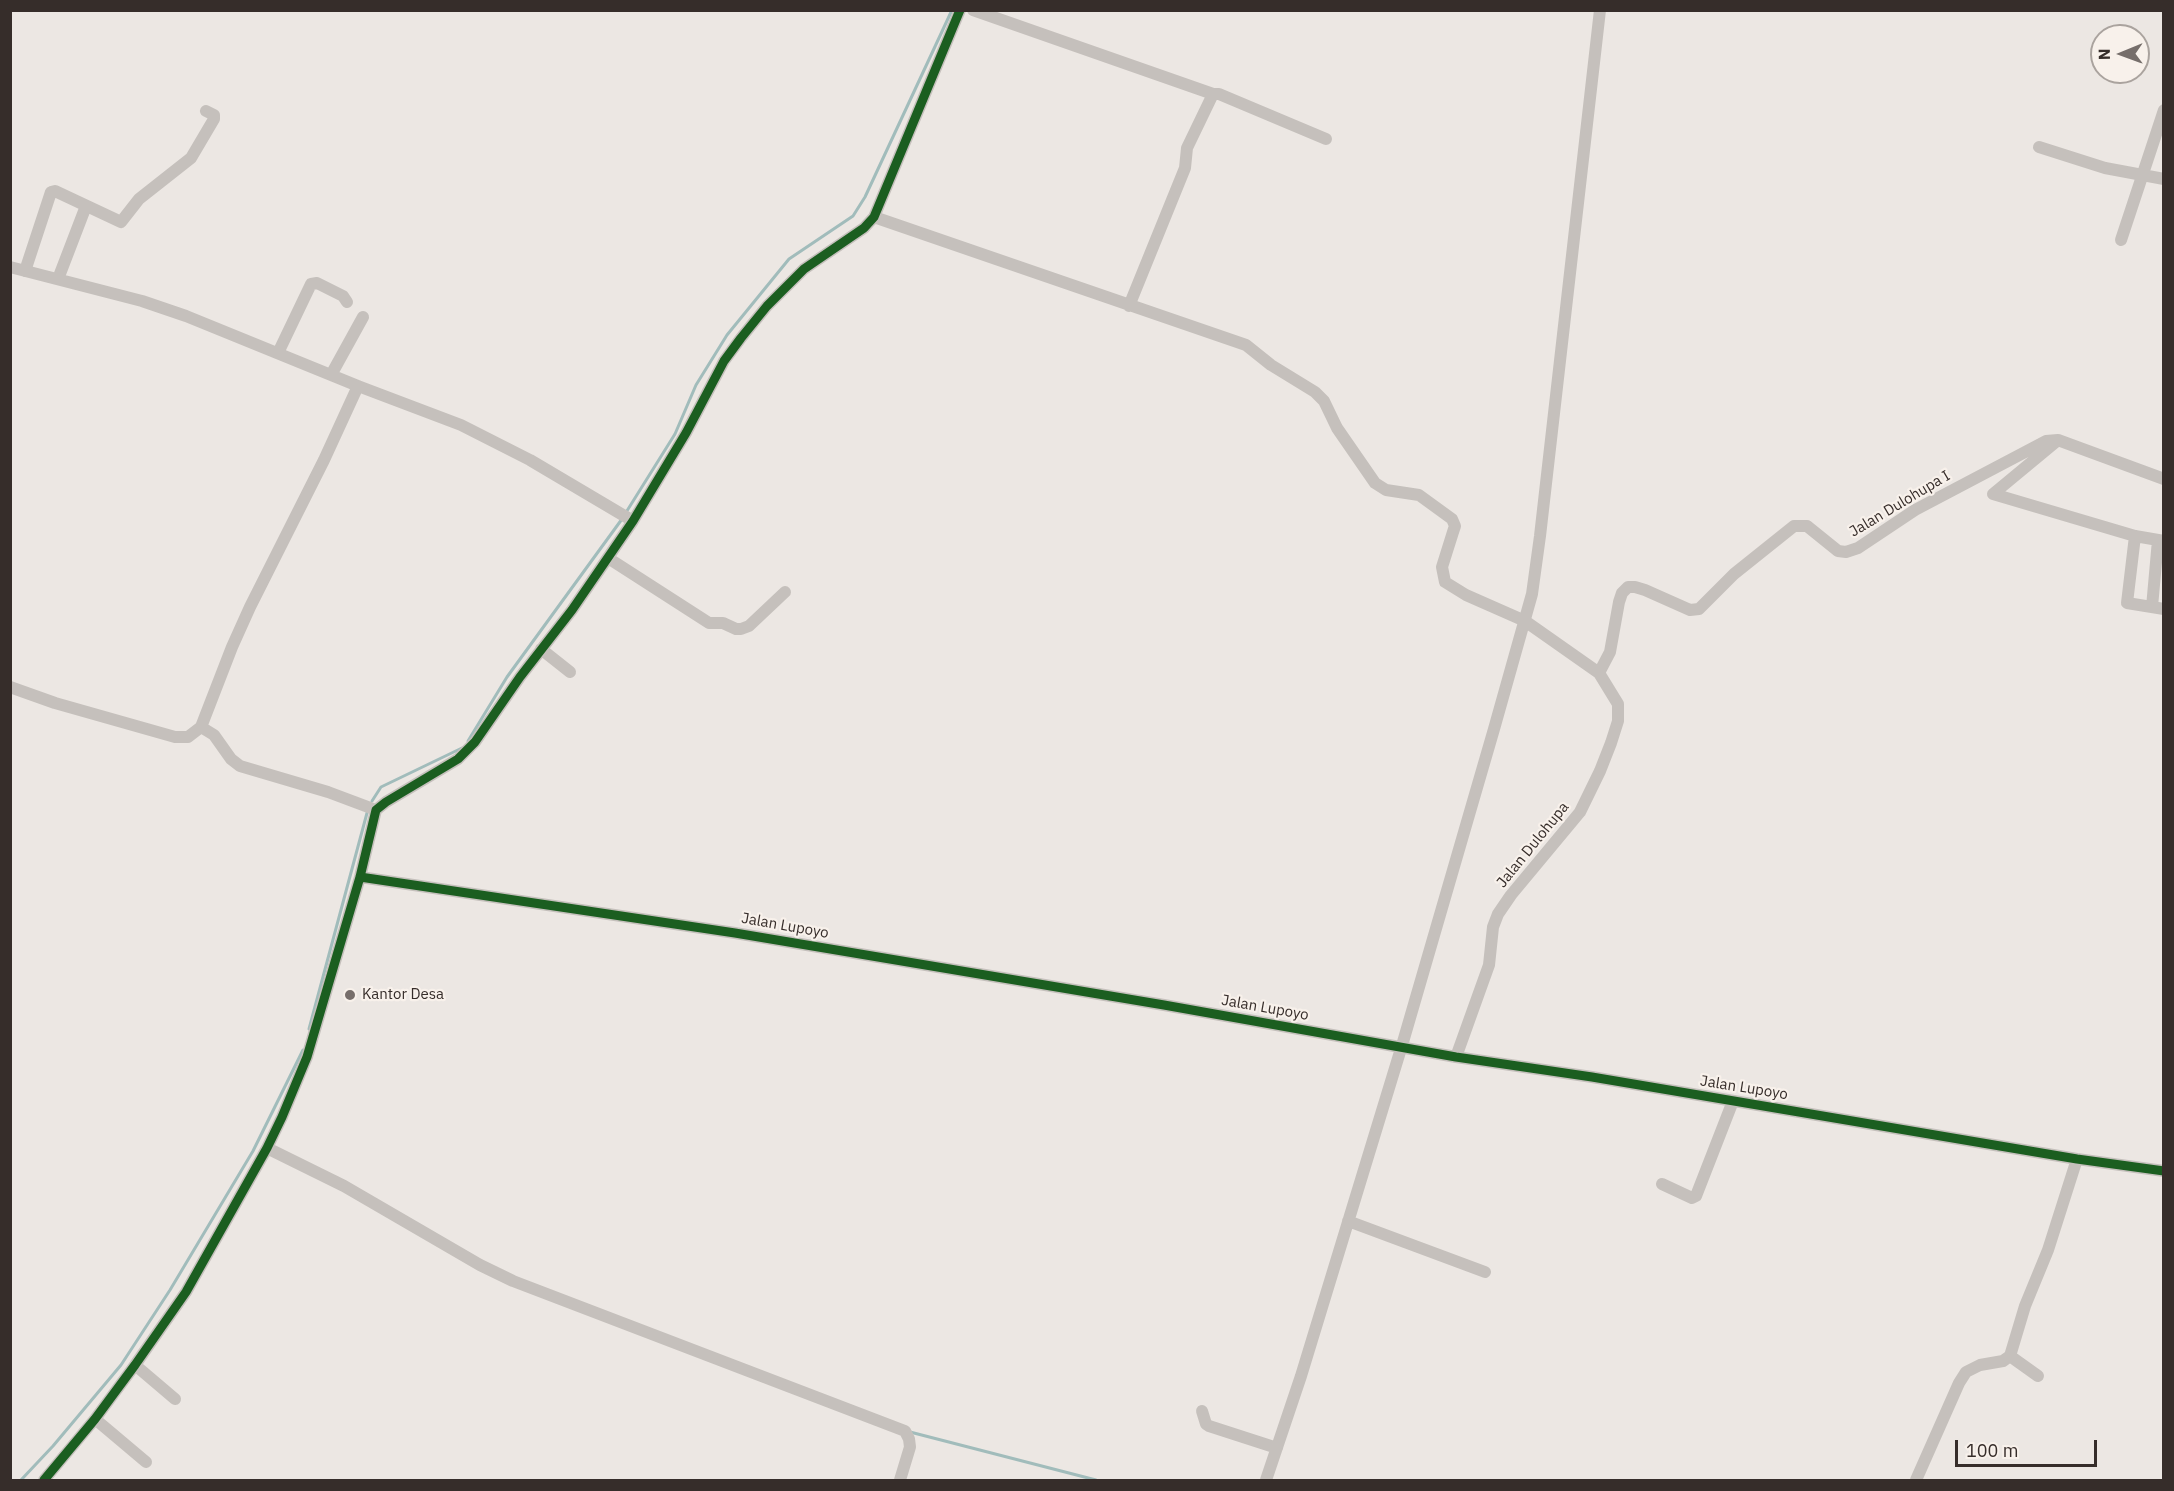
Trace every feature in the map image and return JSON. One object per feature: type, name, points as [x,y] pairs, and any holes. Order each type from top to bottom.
[{"type":"street","points":[[44,1480],[95,1419],[135,1365],[202,1265],[267,1148],[307,1057],[362,869],[376,810],[451,764],[468,749],[545,652],[572,610],[612,561],[627,517],[686,433],[724,361],[741,338],[767,306],[804,269],[864,228],[874,217],[960,10]]},
{"type":"street","points":[[973,10],[1213,94],[1219,94],[1326,139]]},
{"type":"street","points":[[1266,1480],[1301,1377],[1403,1042],[1525,621],[1539,547],[1600,10]]},
{"type":"street","points":[[874,217],[1129,306],[1185,168],[1187,148],[1213,94]]},
{"type":"street","points":[[2121,240],[2163,110]]},
{"type":"street","points":[[25,271],[51,192],[55,191],[122,222],[139,199],[191,158],[214,119],[214,115],[206,111]]},
{"type":"street","points":[[2039,147],[2105,168],[2163,179]]},
{"type":"street","points":[[58,279],[86,206]]},
{"type":"street","points":[[10,267],[186,316],[358,386],[472,429],[627,517]]},
{"type":"street","points":[[278,353],[311,284],[317,282],[343,296],[347,302]]},
{"type":"street","name":"Jalan Dulohupa","points":[[1129,306],[1246,345],[1285,376],[1315,392],[1324,401],[1337,428],[1375,483],[1386,490],[1419,495],[1452,519],[1455,526],[1442,567],[1445,582],[1466,595],[1525,621],[1599,673],[1618,704],[1618,722],[1611,743],[1580,812],[1498,914],[1493,927],[1489,965],[1456,1057]]},
{"type":"street","points":[[331,375],[363,317]]},
{"type":"street","points":[[10,687],[55,703],[175,737],[188,737],[201,727],[245,617],[319,471],[358,386]]},
{"type":"street","points":[[2135,536],[2127,603],[2158,608],[2161,540],[2135,536],[1993,495],[2058,440],[2163,479]]},
{"type":"street","name":"Jalan Dulohupa I","points":[[1599,673],[1610,651],[1622,593],[1628,587],[1645,590],[1684,608],[1700,609],[1734,574],[1794,526],[1807,526],[1838,551],[1846,552],[1858,548],[1915,510],[2034,446],[2046,441],[2058,440]]},
{"type":"street","points":[[612,561],[709,623],[723,623],[736,629],[749,626],[785,592]]},
{"type":"street","points":[[545,652],[570,672]]},
{"type":"street","points":[[201,727],[214,735],[231,759],[240,766],[328,792],[376,810]]},
{"type":"street","name":"Jalan Lupoyo","points":[[362,869],[1164,1005],[1403,1042],[1456,1057],[2076,1159],[2163,1171]]},
{"type":"street","points":[[1662,1184],[1692,1198],[1696,1196],[1733,1101]]},
{"type":"street","points":[[267,1148],[344,1186],[480,1265],[513,1281],[905,1431],[910,1447],[900,1480]]},
{"type":"street","points":[[1916,1480],[1954,1393],[1966,1372],[1980,1365],[2003,1361],[2010,1356],[2025,1306],[2048,1250],[2076,1159]]},
{"type":"street","points":[[1348,1221],[1485,1272]]},
{"type":"street","points":[[2010,1356],[2038,1376]]},
{"type":"street","points":[[135,1365],[175,1399]]},
{"type":"street","points":[[1202,1411],[1209,1426],[1277,1448]]},
{"type":"street","points":[[95,1419],[146,1462]]},
{"type":"waterway","points":[[625,514],[675,434],[696,385],[727,335],[789,259],[853,216],[865,197],[952,10]]},
{"type":"waterway","points":[[468,741],[507,677],[622,519]]},
{"type":"waterway","points":[[372,801],[381,787],[462,748]]},
{"type":"waterway","points":[[309,1029],[367,813]]},
{"type":"waterway","points":[[21,1480],[53,1446],[121,1365],[170,1290],[253,1151],[303,1050]]},
{"type":"waterway","points":[[910,1432],[1096,1480]]},
{"type":"cycle path","points":[[44,1480],[95,1419],[186,1292],[267,1148],[307,1057],[360,877],[376,810],[458,759],[475,742],[520,677],[572,610],[633,521],[686,433],[724,361],[741,338],[767,306],[804,269],[864,228],[874,217],[960,10]]},
{"type":"cycle path","points":[[360,877],[735,933],[1456,1057],[1592,1077],[2077,1159],[2164,1171]]},
{"type":"place","name":"Kantor Desa","points":[[350,995]]}]
